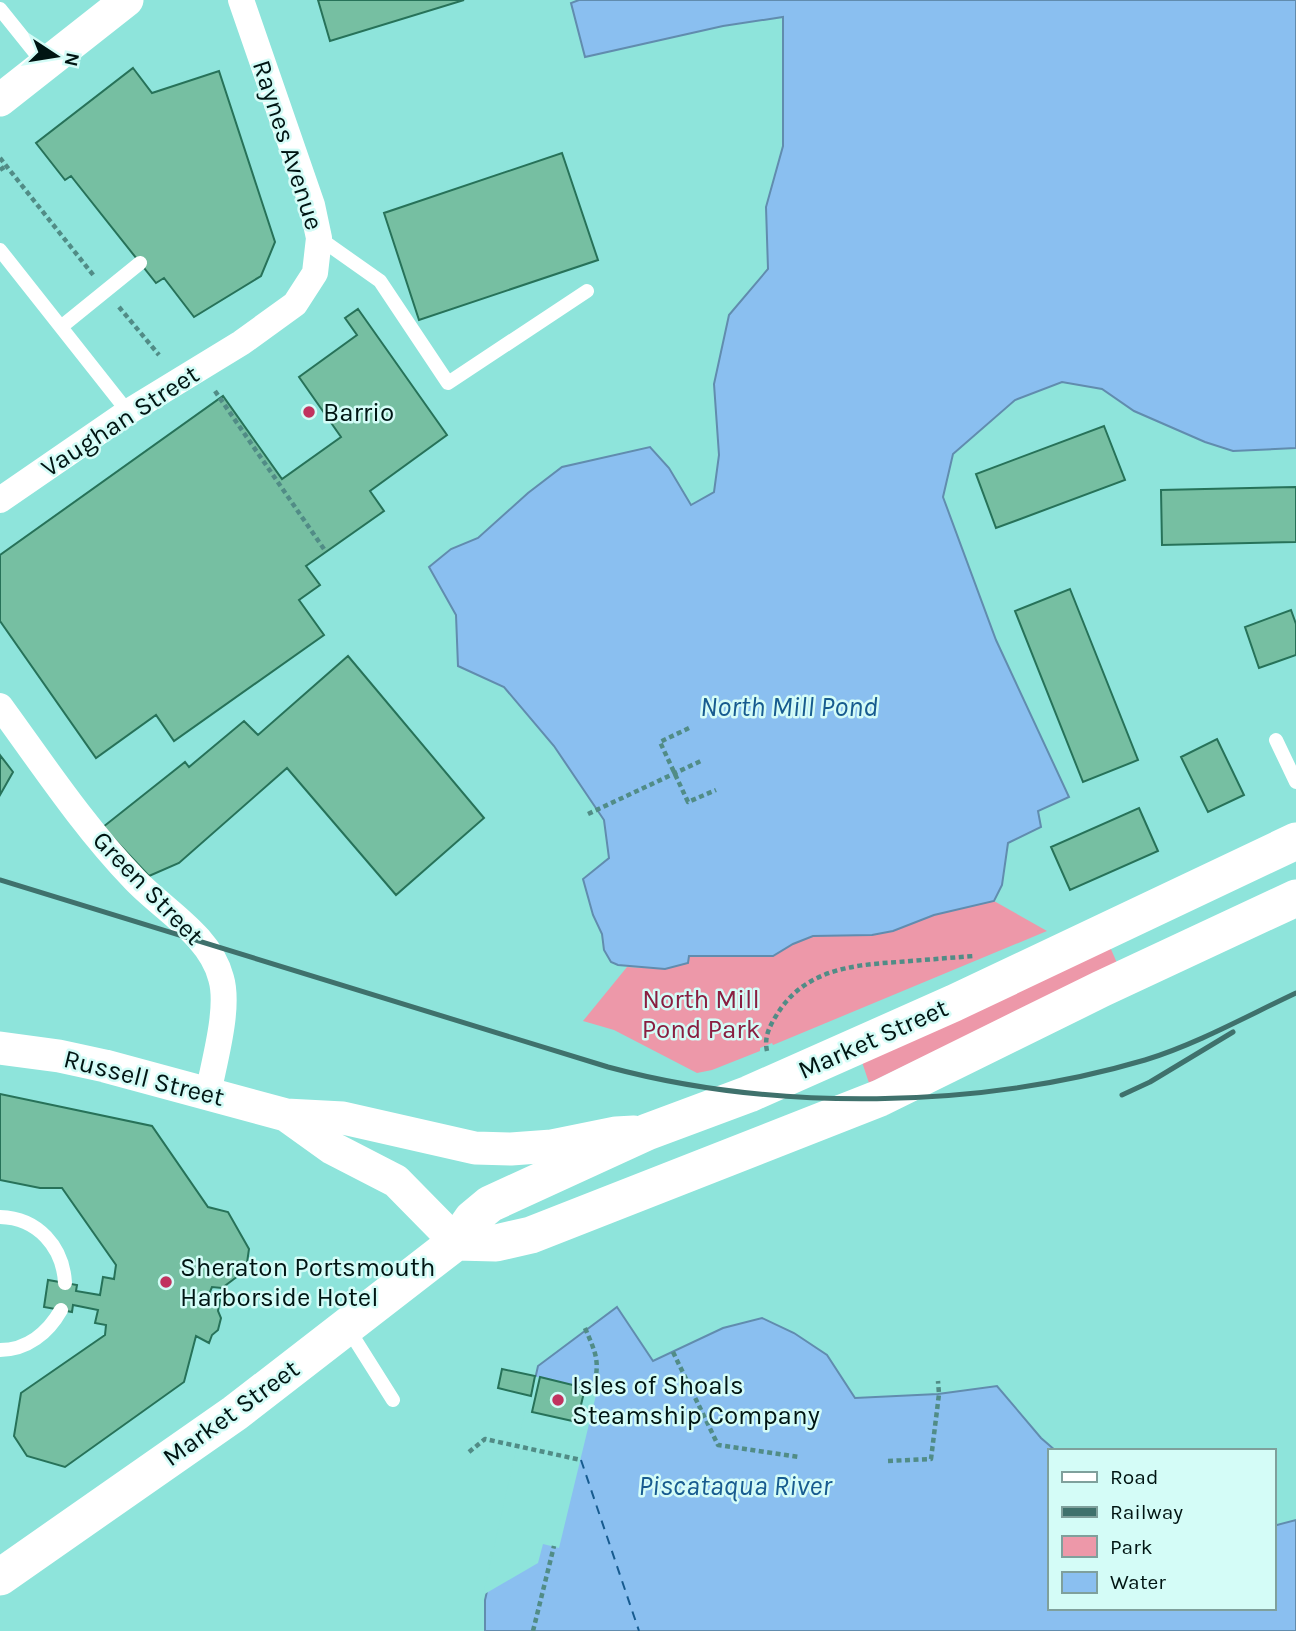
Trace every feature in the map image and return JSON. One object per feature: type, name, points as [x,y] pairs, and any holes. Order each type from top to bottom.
[{"type":"main road","name":"Market Street","points":[[0,1577],[235,1413],[456,1242],[472,1219],[490,1204],[647,1132],[748,1094],[954,1003],[1296,841]]},
{"type":"main road","name":"Market Street","points":[[456,1242],[496,1243],[531,1235],[880,1098],[1101,989],[1296,898]]},
{"type":"street","points":[[0,100],[127,0]]},
{"type":"street","name":"Raynes Avenue","points":[[240,0],[312,205],[319,238],[315,273],[295,304],[241,343]]},
{"type":"street","name":"Vaughan Street","points":[[0,500],[128,412],[241,343]]},
{"type":"street","name":"Green Street","points":[[0,706],[81,816],[134,880],[204,944],[213,958],[222,980],[224,1000],[208,1094]]},
{"type":"street","name":"Russell Street","points":[[0,1048],[105,1066],[286,1115]]},
{"type":"street","points":[[286,1115],[343,1118],[455,1144],[498,1149],[552,1146],[616,1133],[647,1132]]},
{"type":"street","points":[[286,1115],[332,1148],[396,1181],[456,1242]]},
{"type":"lane","points":[[0,9],[45,65]]},
{"type":"lane","points":[[319,238],[380,281],[448,383],[587,291]]},
{"type":"lane","points":[[0,250],[128,412]]},
{"type":"lane","points":[[61,327],[140,262]]},
{"type":"lane","points":[[1276,740],[1296,782]]},
{"type":"lane","points":[[0,1217],[24,1221],[39,1229],[50,1240],[59,1254],[65,1283]]},
{"type":"lane","points":[[0,1350],[21,1347],[35,1340],[48,1329],[61,1310]]},
{"type":"lane","points":[[346,1326],[393,1400]]},
{"type":"path","points":[[0,158],[159,355]]},
{"type":"path","points":[[0,170],[6,166]]},
{"type":"path","points":[[215,391],[326,552]]},
{"type":"path","points":[[688,728],[660,742],[688,802],[716,790]]},
{"type":"path","points":[[588,814],[703,760]]},
{"type":"path","points":[[767,1052],[765,1042],[777,1014],[800,988],[817,977],[855,965],[984,955]]},
{"type":"path","points":[[586,1328],[597,1356],[598,1369],[593,1391]]},
{"type":"path","points":[[673,1352],[718,1445],[799,1457]]},
{"type":"path","points":[[888,1461],[931,1459],[939,1394],[938,1381]]},
{"type":"path","points":[[469,1452],[485,1439],[581,1460]]},
{"type":"path","points":[[533,1631],[554,1546]]},
{"type":"green space","name":"North Mill Pond Park","points":[[994,901],[1047,931],[712,1070],[697,1073],[614,1030],[583,1021],[627,967],[665,969],[688,956],[773,956],[813,936],[872,935],[893,931],[934,915]]},
{"type":"green space","points":[[1110,947],[1117,963],[869,1083],[862,1062]]},
{"type":"water","name":"North Mill Pond","points":[[579,0],[1296,0],[1296,448],[1233,451],[1205,442],[1134,411],[1102,389],[1062,382],[1015,400],[953,454],[943,497],[996,640],[1069,797],[1038,811],[1041,827],[1008,843],[1002,885],[994,901],[934,915],[893,931],[872,935],[813,936],[773,956],[689,956],[688,963],[665,969],[611,962],[604,950],[602,934],[593,915],[583,879],[609,858],[604,820],[554,746],[504,687],[458,666],[456,615],[429,567],[451,549],[478,538],[562,467],[650,447],[669,468],[691,505],[714,492],[719,455],[714,384],[729,315],[768,269],[766,207],[783,146],[783,17],[723,26],[585,57],[571,3]]},
{"type":"water","name":"Piscataqua River","points":[[617,1307],[653,1361],[723,1328],[762,1318],[794,1333],[827,1355],[855,1398],[938,1394],[997,1386],[1054,1449],[1048,1449],[1048,1610],[1275,1610],[1275,1525],[1296,1520],[1296,1631],[485,1631],[485,1600],[538,1366]]},
{"type":"pier","points":[[533,1376],[597,1391],[559,1548],[543,1544],[538,1563],[483,1595]]},
{"type":"building","points":[[318,0],[464,0],[330,41]]},
{"type":"building","points":[[133,68],[152,93],[219,71],[275,242],[261,276],[194,317],[164,278],[156,283],[71,176],[65,180],[36,143]]},
{"type":"building","points":[[562,153],[598,260],[419,320],[384,213]]},
{"type":"building","points":[[358,309],[447,435],[370,491],[384,511],[306,566],[320,585],[299,600],[324,635],[174,741],[156,715],[96,758],[0,621],[0,555],[223,396],[282,479],[341,437],[299,377],[357,335],[345,318]]},
{"type":"building","points":[[1104,426],[1125,480],[996,528],[976,474]]},
{"type":"building","points":[[1296,487],[1296,542],[1162,545],[1161,490]]},
{"type":"building","points":[[1070,589],[1138,760],[1083,782],[1015,611]]},
{"type":"building","points":[[1291,610],[1296,624],[1296,655],[1259,668],[1245,627]]},
{"type":"building","points":[[348,656],[484,818],[396,895],[287,768],[179,863],[149,876],[103,827],[185,762],[189,767],[244,721],[258,735]]},
{"type":"building","points":[[1217,739],[1244,795],[1208,812],[1181,757]]},
{"type":"building","points":[[0,755],[13,772],[0,795]]},
{"type":"building","points":[[1139,808],[1158,851],[1070,890],[1051,847]]},
{"type":"building","name":"Sheraton Portsmouth Harborside Hotel","points":[[0,1094],[152,1126],[208,1207],[228,1212],[249,1249],[246,1270],[222,1288],[212,1287],[209,1294],[220,1300],[218,1311],[221,1318],[218,1330],[209,1343],[196,1336],[184,1382],[65,1467],[27,1456],[14,1436],[21,1393],[105,1335],[106,1325],[95,1323],[98,1310],[73,1305],[72,1312],[44,1307],[48,1280],[77,1285],[76,1291],[100,1295],[103,1277],[114,1279],[116,1265],[62,1188],[40,1188],[0,1180]]},
{"type":"building","points":[[502,1369],[535,1376],[531,1396],[498,1388]]},
{"type":"building","name":"Isles of Shoals Steamship Company","points":[[540,1377],[585,1388],[577,1422],[532,1412]]},
{"type":"ferry route","points":[[581,1460],[639,1631]]},
{"type":"railway","points":[[0,880],[608,1067],[672,1082],[739,1092],[877,1099],[946,1096],[1015,1088],[1081,1076],[1145,1060],[1203,1038],[1296,993]]},
{"type":"railway","points":[[1122,1095],[1150,1082],[1233,1032]]},
{"type":"place","name":"Barrio","points":[[309,412]]},
{"type":"place","name":"Sheraton Portsmouth Harborside Hotel","points":[[166,1282]]},
{"type":"place","name":"Isles of Shoals Steamship Company","points":[[558,1400]]}]
